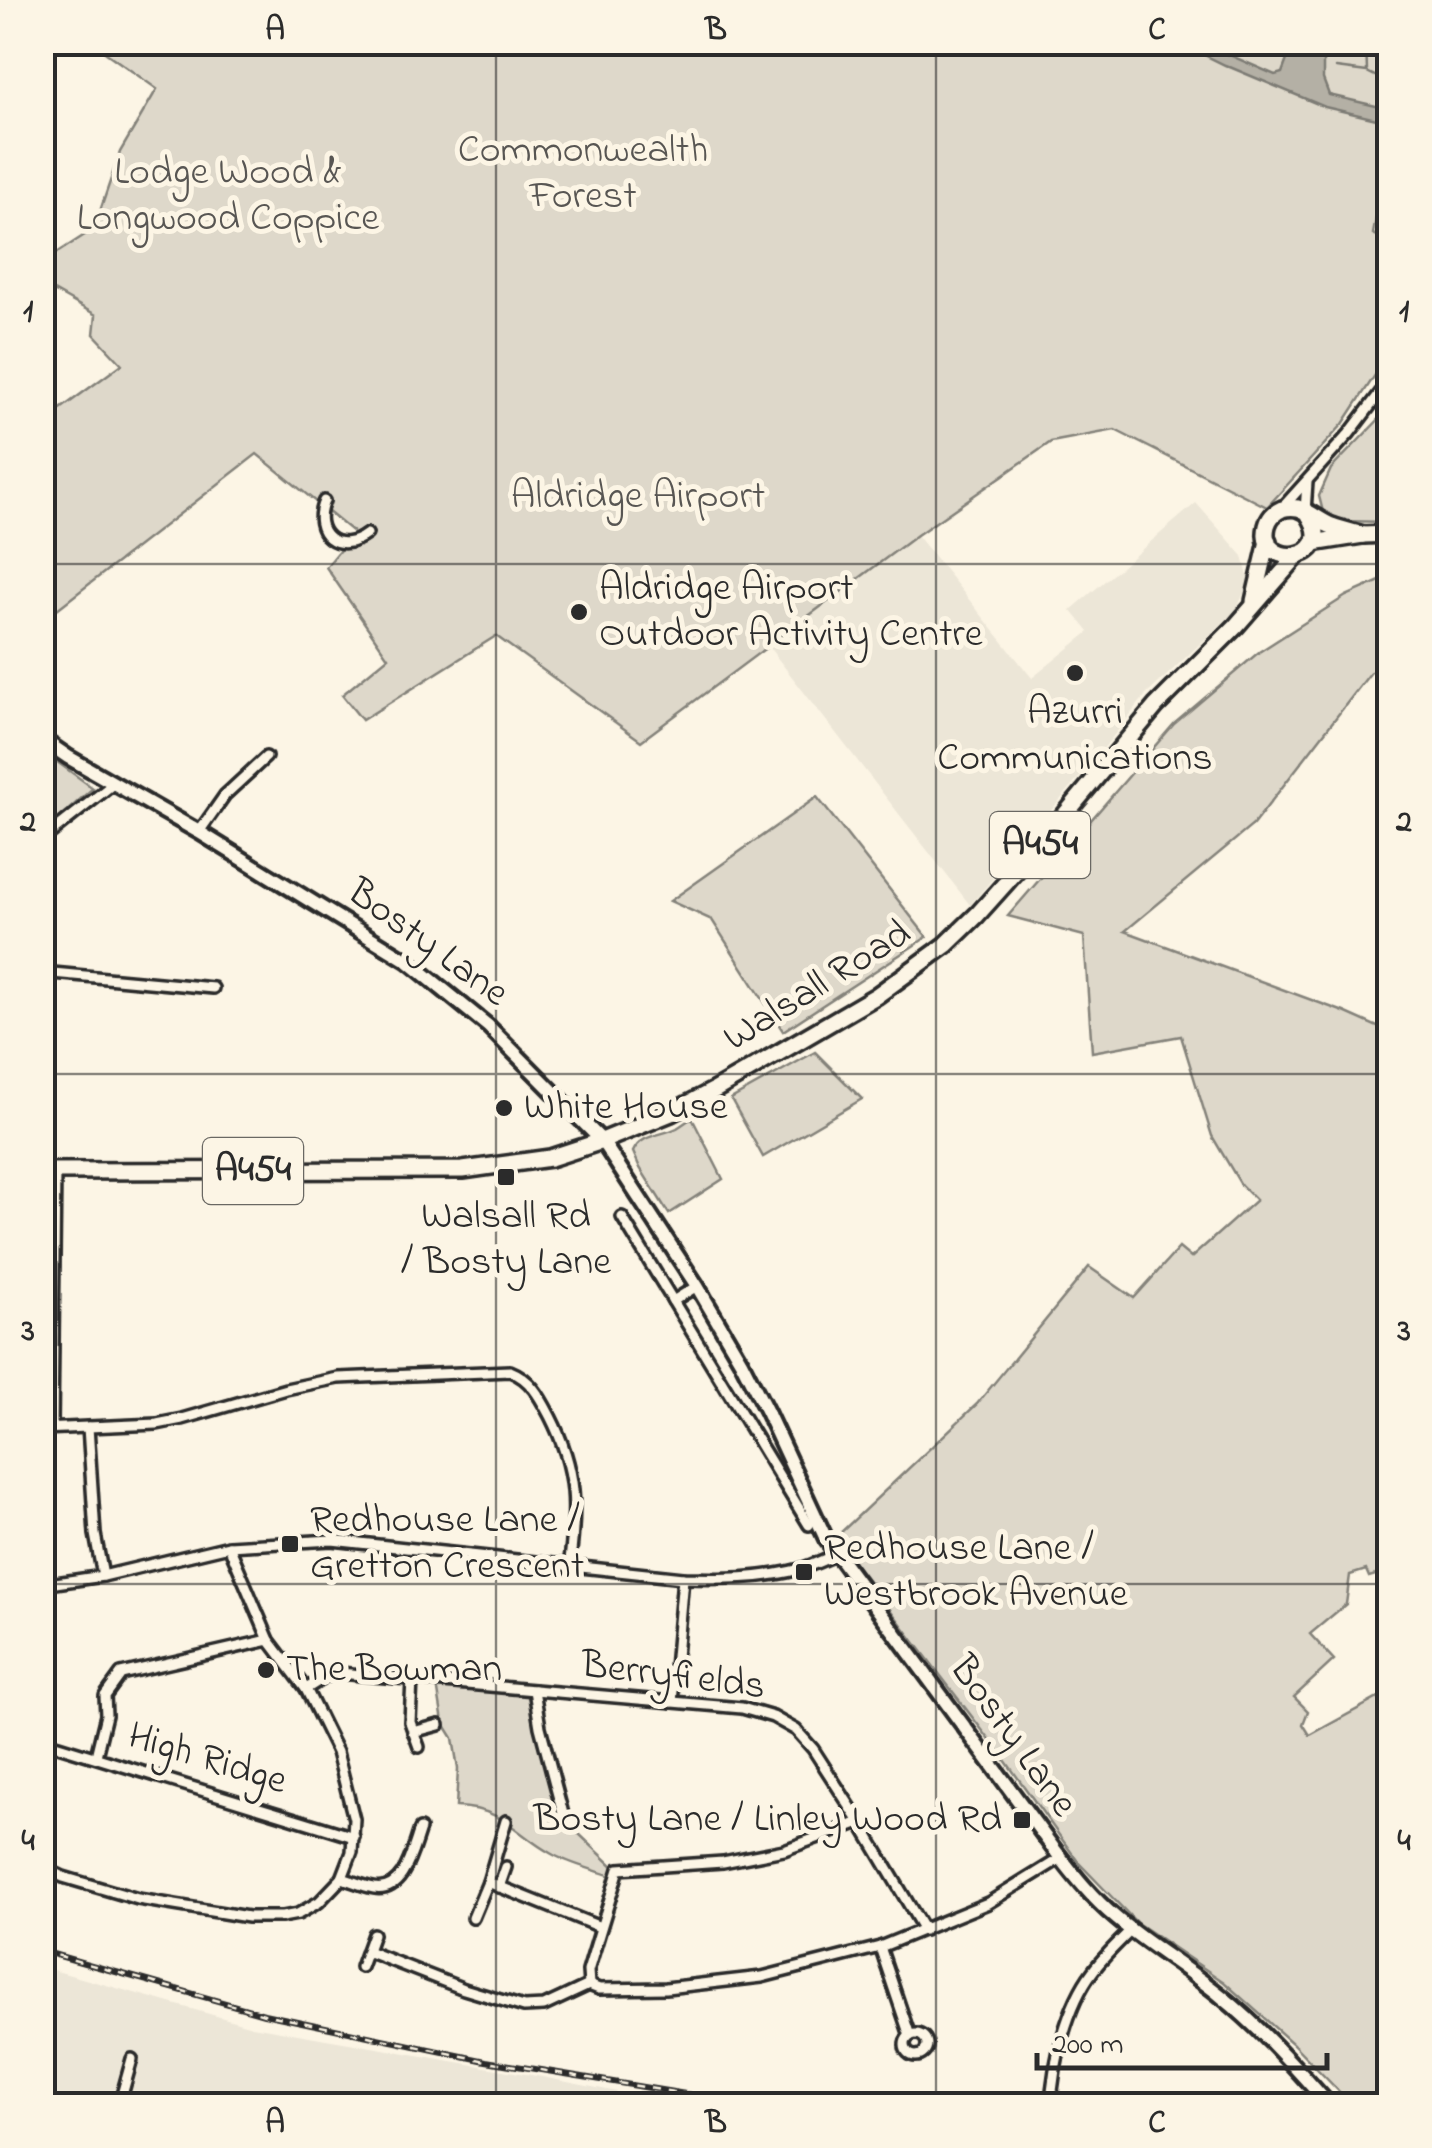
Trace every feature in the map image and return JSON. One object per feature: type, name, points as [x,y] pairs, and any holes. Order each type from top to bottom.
[{"type":"main road","points":[[1307,514],[1315,527],[1313,543],[1297,556],[1278,553],[1268,541],[1268,524],[1278,511],[1291,508],[1307,514],[1334,527],[1362,535]]},
{"type":"main road","points":[[1313,543],[1390,534]]},
{"type":"main road","name":"Walsall Road","points":[[1253,605],[1268,541]]},
{"type":"main road","name":"Walsall Road","points":[[49,1171],[463,1170],[550,1158],[670,1113],[876,996],[946,945],[1037,848],[1156,706],[1236,626],[1297,556]]},
{"type":"main road","name":"Bosty Lane","points":[[42,739],[408,961],[488,1026],[602,1141],[697,1286],[759,1395],[826,1540],[1061,1858],[1092,1897],[1247,2018],[1330,2106]]},
{"type":"street","points":[[1278,511],[1349,434],[1390,380]]},
{"type":"street","points":[[1307,482],[1307,514]]},
{"type":"street","points":[[324,500],[318,514],[334,542],[346,544],[367,534]]},
{"type":"street","points":[[199,832],[224,794],[266,758]]},
{"type":"street","points":[[42,840],[113,784]]},
{"type":"street","points":[[42,972],[213,988]]},
{"type":"street","points":[[196,988],[200,975]]},
{"type":"street","points":[[49,1171],[47,1429],[157,1424],[338,1378],[510,1371],[529,1382],[564,1444],[574,1496],[568,1568]]},
{"type":"street","points":[[622,1216],[638,1233],[673,1301],[809,1525]]},
{"type":"street","points":[[673,1301],[697,1286]]},
{"type":"street","points":[[88,1427],[95,1534],[103,1576]]},
{"type":"street","points":[[42,1585],[103,1576],[229,1546],[332,1540],[683,1578],[733,1579],[776,1573],[802,1568],[836,1554]]},
{"type":"street","points":[[42,1867],[138,1899],[248,1917],[298,1914],[319,1902],[342,1878],[352,1852],[354,1819],[342,1766],[306,1689],[269,1640],[229,1546]]},
{"type":"street","points":[[672,1702],[683,1578]]},
{"type":"street","points":[[96,1756],[106,1715],[105,1696],[121,1674],[269,1640]]},
{"type":"street","name":"Berryfields","points":[[306,1689],[339,1673],[742,1708],[773,1717],[796,1730],[813,1750],[924,1930]]},
{"type":"street","points":[[412,1678],[409,1711],[419,1747]]},
{"type":"street","points":[[534,1690],[563,1814]]},
{"type":"street","points":[[413,1732],[440,1725]]},
{"type":"street","name":"High Ridge","points":[[42,1742],[354,1838]]},
{"type":"street","points":[[474,1918],[506,1821]]},
{"type":"street","points":[[589,1985],[588,1971],[619,1869],[723,1862],[784,1850],[860,1822]]},
{"type":"street","points":[[342,1878],[374,1888],[392,1885],[399,1880],[420,1829]]},
{"type":"street","points":[[415,1843],[428,1848]]},
{"type":"street","points":[[367,1951],[464,1989],[524,2006],[544,2006],[589,1985],[599,1989],[666,1988],[762,1977],[880,1948],[988,1903],[1061,1858]]},
{"type":"street","points":[[499,1886],[506,1867]]},
{"type":"street","points":[[488,1882],[600,1927]]},
{"type":"street","points":[[1052,2106],[1062,2040],[1075,2001],[1093,1971],[1131,1930]]},
{"type":"street","points":[[361,1967],[373,1934]]},
{"type":"street","points":[[880,1948],[910,2036]]},
{"type":"street","points":[[119,2106],[132,2059]]},
{"type":"shaded area","points":[[1180,43],[1202,43],[1275,75],[1282,73],[1291,49],[1300,43],[1323,43],[1323,79],[1329,95],[1389,109],[1389,122],[1325,107]]},
{"type":"shaded area","points":[[1196,503],[1243,556],[1249,581],[1237,609],[1145,696],[970,905],[768,646],[917,535],[1032,678],[1089,632],[1071,610]]},
{"type":"shaded area","points":[[42,1967],[252,2026],[682,2105],[43,2105]]},
{"type":"green space","points":[[97,43],[1389,43],[1389,188],[1382,186],[1373,234],[1389,241],[1389,274],[1384,291],[1389,296],[1389,354],[1343,424],[1267,507],[1115,430],[1051,442],[917,535],[641,741],[496,636],[362,720],[342,695],[388,657],[326,567],[354,533],[257,454],[43,620],[43,422],[122,364],[94,334],[96,315],[43,285],[43,262],[94,229],[120,152],[157,89]]},
{"type":"green space","points":[[1389,410],[1389,522],[1341,521],[1324,516],[1319,496],[1331,469]]},
{"type":"green space","points":[[1389,577],[1389,662],[1371,672],[1253,825],[1125,931],[1389,1032],[1389,1571],[1369,1577],[1366,1570],[1350,1575],[1346,1604],[1310,1634],[1334,1660],[1294,1697],[1308,1711],[1303,1724],[1310,1735],[1378,1698],[1389,1714],[1389,2105],[1353,2106],[1292,2043],[1224,1982],[1137,1923],[1079,1863],[837,1536],[977,1404],[1089,1267],[1134,1298],[1179,1248],[1191,1258],[1256,1200],[1241,1185],[1212,1136],[1181,1036],[1092,1052],[1084,936],[1008,916],[1174,724],[1259,652],[1346,596]]},
{"type":"green space","points":[[42,751],[93,788],[48,828],[43,823]]},
{"type":"green space","points":[[817,797],[927,937],[783,1031],[712,920],[670,901]]},
{"type":"green space","points":[[815,1052],[862,1099],[763,1157],[731,1099]]},
{"type":"green space","points":[[692,1118],[723,1179],[669,1214],[633,1152],[646,1139]]},
{"type":"green space","points":[[437,1685],[529,1693],[557,1813],[616,1869],[611,1876],[552,1854],[498,1817],[456,1807],[458,1769],[453,1738],[443,1722]]},
{"type":"waterway","points":[[1366,42],[1367,71]]},
{"type":"waterway","points":[[1336,68],[1367,72],[1381,79],[1390,77]]},
{"type":"railway","points":[[42,1951],[264,2014],[486,2061],[758,2106]]},
{"type":"place","name":"Aldridge Airport Outdoor Activity Centre","points":[[579,612]]},
{"type":"place","name":"Azurri Communications","points":[[1075,673]]},
{"type":"place","name":"White House","points":[[504,1108]]},
{"type":"place","name":"Walsall Rd / Bosty Lane","points":[[506,1177]]},
{"type":"place","name":"Redhouse Lane / Gretton Crescent","points":[[290,1544]]},
{"type":"place","name":"Redhouse Lane / Westbrook Avenue","points":[[804,1572]]},
{"type":"place","name":"The Bowman","points":[[266,1670]]},
{"type":"place","name":"Bosty Lane / Linley Wood Rd","points":[[1022,1820]]},
{"type":"park label","name":"Commonwealth Forest","points":[[583,174]]},
{"type":"park label","name":"Lodge Wood & Longwood Coppice","points":[[228,196]]},
{"type":"park label","name":"Aldridge Airport","points":[[638,497]]}]
